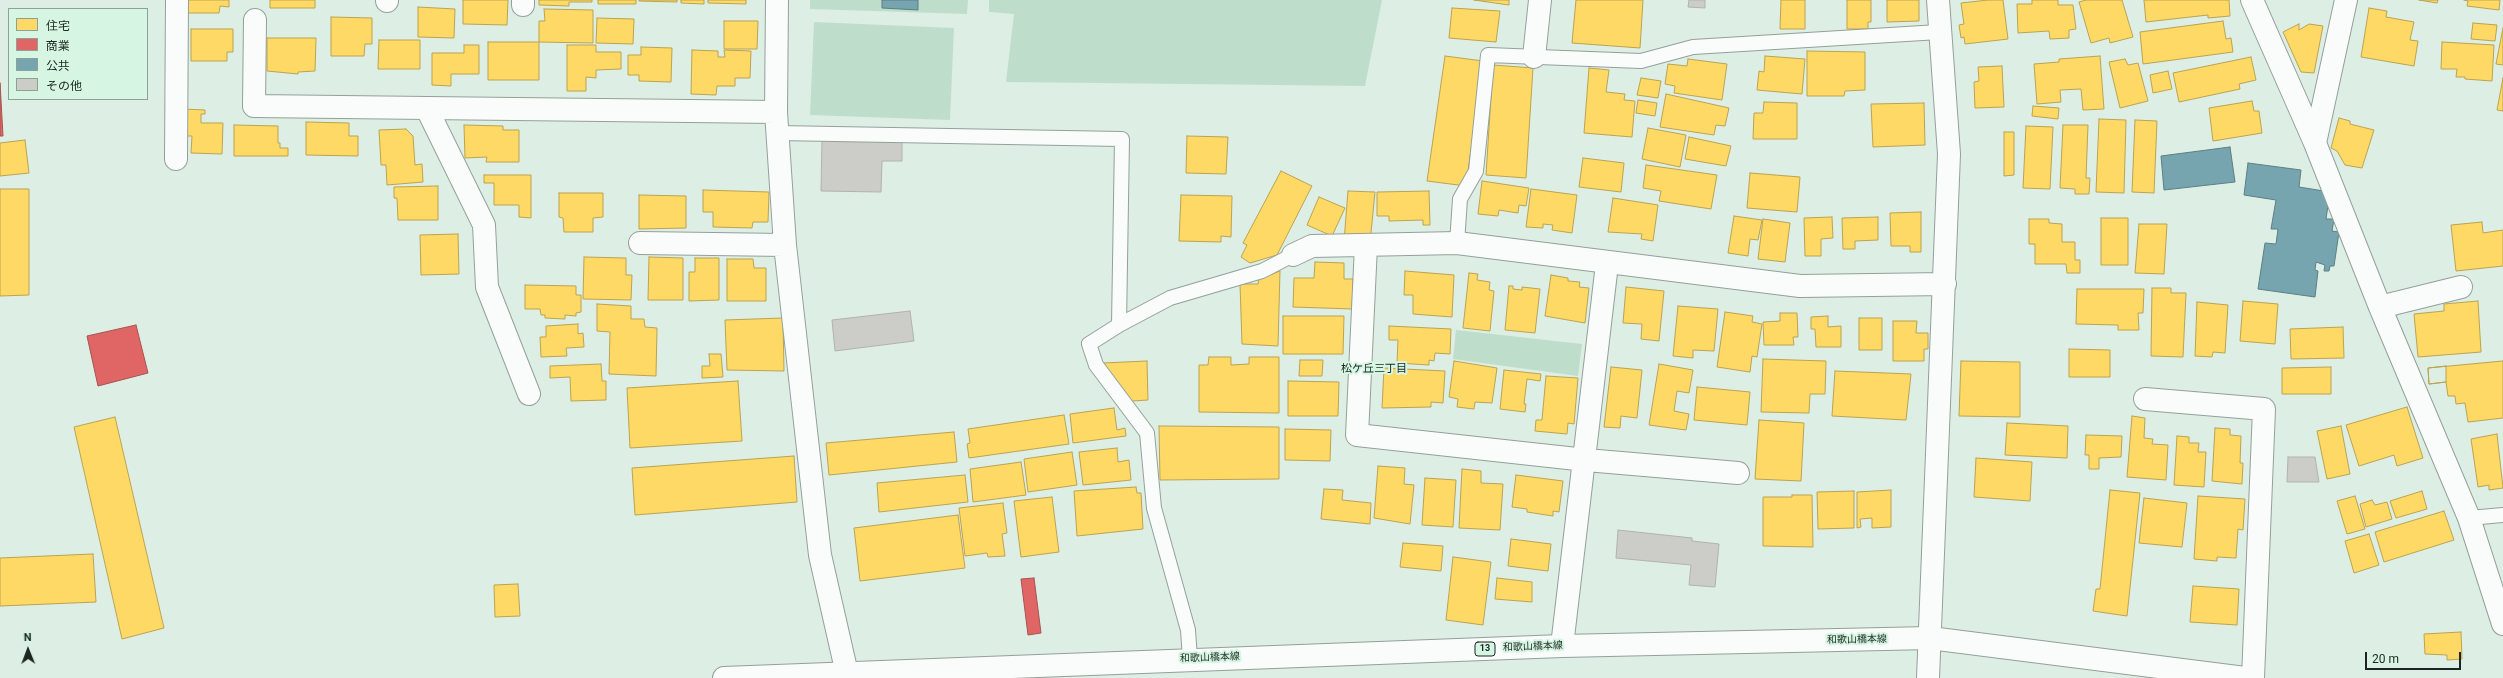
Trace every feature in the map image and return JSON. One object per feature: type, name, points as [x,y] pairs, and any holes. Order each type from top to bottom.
[{"type":"street","points":[[176,159],[177,0]]},
{"type":"street","points":[[777,0],[776,122],[785,245],[820,554],[848,676]]},
{"type":"street","points":[[1534,57],[1540,0]]},
{"type":"street","points":[[1928,678],[1945,284],[1949,154],[1939,32],[1938,0]]},
{"type":"street","points":[[2252,0],[2315,143],[2380,307],[2469,518],[2503,624]]},
{"type":"street","points":[[2315,143],[2346,0]]},
{"type":"street","points":[[254,20],[254,106],[427,109],[776,122]]},
{"type":"street","points":[[427,109],[484,225],[487,287],[529,394]]},
{"type":"street","points":[[640,243],[785,245]]},
{"type":"street","points":[[1293,255],[1312,246],[1457,243],[1607,264],[1800,286],[1945,284]]},
{"type":"street","points":[[1366,246],[1357,435],[1586,460],[1738,473]]},
{"type":"street","points":[[1562,646],[1586,460],[1607,264]]},
{"type":"street","points":[[2380,307],[2461,287]]},
{"type":"street","points":[[2145,399],[2264,409],[2253,678]]},
{"type":"street","name":"和歌山橋本線","points":[[724,678],[848,676],[1190,659],[1562,646],[1930,638],[2245,678]]},
{"type":"lane","points":[[1457,243],[1460,199],[1476,171],[1488,55],[1641,61],[1692,47],[1939,32]]},
{"type":"lane","points":[[776,122],[1122,139],[1119,325]]},
{"type":"lane","points":[[1190,659],[1188,630],[1154,508],[1147,433],[1096,365],[1088,344],[1119,325],[1170,298],[1262,271],[1293,255]]},
{"type":"lane","points":[[2469,518],[2503,515]]},
{"type":"green space","points":[[810,0],[968,0],[967,14],[810,9]]},
{"type":"green space","points":[[989,0],[1382,0],[1365,86],[1006,82],[1014,14],[989,12]]},
{"type":"green space","points":[[814,22],[954,28],[950,120],[810,115]]},
{"type":"green space","points":[[1456,330],[1582,344],[1578,376],[1453,359]]},
{"type":"building: 住宅","points":[[186,0],[229,0],[229,7],[220,6],[219,13],[186,13]]},
{"type":"building: 住宅","points":[[270,0],[315,0],[315,8],[270,8]]},
{"type":"building: 住宅","points":[[463,0],[508,0],[507,25],[463,24]]},
{"type":"building: 住宅","points":[[539,0],[592,0],[592,2],[569,2],[569,6],[539,5]]},
{"type":"building: 住宅","points":[[598,0],[636,0],[636,4],[598,4]]},
{"type":"building: 住宅","points":[[639,0],[677,0],[677,2],[639,1]]},
{"type":"building: 住宅","points":[[681,0],[704,0],[704,4],[681,3]]},
{"type":"building: 住宅","points":[[708,0],[746,0],[746,4],[708,3]]},
{"type":"building: 住宅","points":[[1474,0],[1509,0],[1509,5]]},
{"type":"building: 住宅","points":[[1576,0],[1643,0],[1640,48],[1572,43]]},
{"type":"building: 住宅","points":[[1781,0],[1805,0],[1805,29],[1780,29]]},
{"type":"building: 住宅","points":[[1847,0],[1871,0],[1871,22],[1868,22],[1868,29],[1847,29]]},
{"type":"building: 住宅","points":[[1887,0],[1919,0],[1919,21],[1887,22]]},
{"type":"building: 住宅","points":[[2003,0],[2008,39],[1965,44],[1964,37],[1961,38],[1959,25],[1964,24],[1961,3]]},
{"type":"building: 住宅","points":[[2032,0],[2058,0],[2058,5],[2073,5],[2076,29],[2069,30],[2069,38],[2050,39],[2049,31],[2018,33],[2017,4],[2032,4]]},
{"type":"building: 住宅","points":[[2086,0],[2122,0],[2133,37],[2110,43],[2109,38],[2091,43],[2079,2]]},
{"type":"building: 住宅","points":[[2144,0],[2229,0],[2230,16],[2208,18],[2208,15],[2146,22]]},
{"type":"building: 住宅","points":[[2419,0],[2438,0],[2437,3]]},
{"type":"building: 住宅","points":[[2464,0],[2500,0],[2499,10],[2467,6],[2468,1]]},
{"type":"building: 住宅","points":[[418,7],[455,9],[454,38],[418,37]]},
{"type":"building: 住宅","points":[[1452,8],[1500,11],[1496,42],[1449,38]]},
{"type":"building: 住宅","points":[[2369,8],[2387,11],[2386,17],[2414,22],[2410,40],[2418,41],[2414,66],[2361,57]]},
{"type":"building: 住宅","points":[[544,9],[593,10],[593,43],[539,42],[539,21],[545,21]]},
{"type":"building: 住宅","points":[[331,17],[372,18],[372,44],[365,44],[364,56],[331,56]]},
{"type":"building: 住宅","points":[[597,18],[634,19],[633,44],[596,43]]},
{"type":"building: 住宅","points":[[724,21],[758,21],[757,49],[724,49]]},
{"type":"building: 住宅","points":[[2223,21],[2226,39],[2231,38],[2233,52],[2143,64],[2140,32]]},
{"type":"building: 住宅","points":[[2473,23],[2497,25],[2495,41],[2471,39]]},
{"type":"building: 住宅","points":[[2299,24],[2299,30],[2309,24],[2323,26],[2314,73],[2301,72],[2283,32]]},
{"type":"building: 住宅","points":[[2503,28],[2503,65],[2496,64]]},
{"type":"building: 住宅","points":[[191,29],[233,29],[233,52],[227,52],[227,61],[191,61]]},
{"type":"building: 住宅","points":[[267,38],[316,38],[315,71],[298,72],[298,74],[267,71]]},
{"type":"building: 住宅","points":[[379,40],[420,40],[420,69],[378,69]]},
{"type":"building: 住宅","points":[[488,42],[539,42],[539,80],[488,80]]},
{"type":"building: 住宅","points":[[2442,42],[2494,45],[2492,81],[2456,77],[2457,69],[2441,69]]},
{"type":"building: 住宅","points":[[464,45],[479,45],[479,74],[451,74],[451,86],[432,85],[432,53],[464,53]]},
{"type":"building: 住宅","points":[[567,45],[596,45],[596,52],[621,52],[621,69],[596,70],[596,78],[586,77],[586,91],[567,91]]},
{"type":"building: 住宅","points":[[641,47],[672,48],[671,82],[639,81],[639,75],[628,75],[628,55],[641,55]]},
{"type":"building: 住宅","points":[[692,50],[718,51],[718,57],[725,57],[724,50],[751,51],[750,78],[735,78],[735,86],[717,86],[716,95],[691,94]]},
{"type":"building: 住宅","points":[[1807,51],[1865,52],[1865,90],[1845,91],[1844,96],[1807,96]]},
{"type":"building: 住宅","points":[[1445,56],[1483,61],[1466,186],[1427,181]]},
{"type":"building: 住宅","points":[[1765,56],[1805,59],[1802,94],[1757,90],[1759,71],[1764,72]]},
{"type":"building: 住宅","points":[[2100,56],[2104,109],[2083,110],[2081,89],[2060,90],[2061,102],[2037,104],[2034,64],[2059,62],[2059,59]]},
{"type":"building: 住宅","points":[[2251,57],[2256,80],[2239,84],[2240,89],[2179,102],[2173,73]]},
{"type":"building: 住宅","points":[[1688,59],[1727,64],[1722,100],[1674,93],[1675,86],[1665,84],[1668,64],[1687,66]]},
{"type":"building: 住宅","points":[[2125,59],[2128,65],[2138,63],[2148,101],[2120,108],[2109,62]]},
{"type":"building: 住宅","points":[[1493,65],[1533,68],[1526,178],[1486,175]]},
{"type":"building: 住宅","points":[[2002,66],[2004,107],[1975,108],[1974,82],[1979,81],[1978,67]]},
{"type":"building: 住宅","points":[[1589,68],[1609,70],[1606,92],[1625,94],[1624,100],[1635,101],[1632,137],[1584,133]]},
{"type":"building: 住宅","points":[[2168,71],[2172,89],[2153,93],[2150,75]]},
{"type":"building: 住宅","points":[[1641,78],[1661,81],[1658,98],[1637,95]]},
{"type":"building: 住宅","points":[[2503,78],[2503,111],[2497,110]]},
{"type":"building: 住宅","points":[[1666,94],[1729,108],[1725,126],[1716,125],[1714,135],[1660,127]]},
{"type":"building: 住宅","points":[[1638,100],[1657,103],[1655,116],[1636,113]]},
{"type":"building: 住宅","points":[[2252,101],[2254,111],[2259,111],[2262,133],[2213,141],[2209,108]]},
{"type":"building: 住宅","points":[[1764,102],[1797,103],[1797,139],[1753,139],[1754,113],[1763,113]]},
{"type":"building: 住宅","points":[[1924,103],[1925,145],[1873,147],[1871,104]]},
{"type":"building: 住宅","points":[[2033,106],[2059,108],[2058,119],[2032,116]]},
{"type":"building: 住宅","points":[[183,109],[205,110],[205,114],[201,114],[201,123],[223,123],[222,154],[191,153],[192,136],[183,136]]},
{"type":"building: 住宅","points":[[2339,118],[2350,121],[2350,124],[2374,130],[2362,168],[2345,165],[2337,151],[2331,148]]},
{"type":"building: 住宅","points":[[2099,119],[2126,120],[2124,193],[2096,192]]},
{"type":"building: 住宅","points":[[2135,120],[2157,121],[2154,193],[2132,192]]},
{"type":"building: 住宅","points":[[306,122],[349,123],[349,136],[358,136],[358,156],[306,155]]},
{"type":"building: 住宅","points":[[234,125],[278,126],[278,143],[280,143],[280,148],[288,148],[288,156],[234,156]]},
{"type":"building: 住宅","points":[[464,125],[503,126],[503,130],[519,130],[519,162],[486,162],[487,157],[465,158]]},
{"type":"building: 住宅","points":[[2063,125],[2088,125],[2086,178],[2090,178],[2089,194],[2075,194],[2075,189],[2060,188]]},
{"type":"building: 住宅","points":[[2026,126],[2053,127],[2050,189],[2023,188]]},
{"type":"building: 住宅","points":[[1648,128],[1686,135],[1680,167],[1642,159]]},
{"type":"building: 住宅","points":[[406,129],[413,136],[415,165],[422,164],[423,182],[387,185],[386,165],[381,165],[379,130]]},
{"type":"building: 住宅","points":[[2004,132],[2014,132],[2014,175],[2004,176]]},
{"type":"building: 住宅","points":[[1187,136],[1228,137],[1226,174],[1186,173]]},
{"type":"building: 住宅","points":[[1689,137],[1731,146],[1726,166],[1685,159]]},
{"type":"building: 住宅","points":[[25,140],[29,173],[0,176],[0,143]]},
{"type":"building: 住宅","points":[[1583,158],[1624,163],[1621,192],[1579,187]]},
{"type":"building: 住宅","points":[[1646,165],[1717,175],[1711,209],[1659,201],[1661,191],[1643,188]]},
{"type":"building: 住宅","points":[[1281,171],[1312,186],[1277,255],[1250,263],[1241,257],[1247,245],[1243,243]]},
{"type":"building: 住宅","points":[[1750,173],[1800,177],[1797,212],[1747,208]]},
{"type":"building: 住宅","points":[[484,175],[531,175],[531,218],[519,217],[519,205],[494,205],[494,183],[484,183]]},
{"type":"building: 住宅","points":[[1482,181],[1529,188],[1526,206],[1519,205],[1518,213],[1499,210],[1498,216],[1478,214]]},
{"type":"building: 住宅","points":[[438,186],[438,220],[398,220],[397,198],[394,198],[394,187]]},
{"type":"building: 住宅","points":[[0,189],[29,189],[29,295],[0,296]]},
{"type":"building: 住宅","points":[[1531,189],[1577,195],[1572,233],[1552,230],[1553,225],[1543,224],[1543,228],[1526,227]]},
{"type":"building: 住宅","points":[[703,190],[769,192],[768,222],[753,222],[752,228],[713,227],[713,212],[703,212]]},
{"type":"building: 住宅","points":[[1348,191],[1375,192],[1370,243],[1344,242]]},
{"type":"building: 住宅","points":[[1429,191],[1430,225],[1423,225],[1423,220],[1389,221],[1389,216],[1377,216],[1377,192]]},
{"type":"building: 住宅","points":[[559,193],[603,193],[603,217],[593,218],[593,232],[564,232],[563,218],[559,217]]},
{"type":"building: 住宅","points":[[639,195],[686,196],[686,228],[639,229]]},
{"type":"building: 住宅","points":[[1181,195],[1232,196],[1231,237],[1221,236],[1221,242],[1179,241]]},
{"type":"building: 住宅","points":[[1319,197],[1345,208],[1332,236],[1307,225]]},
{"type":"building: 住宅","points":[[1613,198],[1658,205],[1653,241],[1641,239],[1642,234],[1608,232]]},
{"type":"building: 住宅","points":[[1921,212],[1921,252],[1910,252],[1910,246],[1891,246],[1890,213]]},
{"type":"building: 住宅","points":[[1734,216],[1762,220],[1758,240],[1750,239],[1748,256],[1728,253]]},
{"type":"building: 住宅","points":[[1832,217],[1833,238],[1821,239],[1821,256],[1805,256],[1804,218]]},
{"type":"building: 住宅","points":[[1878,217],[1878,240],[1855,241],[1855,249],[1843,249],[1842,218]]},
{"type":"building: 住宅","points":[[2101,218],[2128,218],[2128,265],[2101,265]]},
{"type":"building: 住宅","points":[[1763,219],[1790,223],[1785,262],[1758,259]]},
{"type":"building: 住宅","points":[[2029,219],[2049,219],[2049,223],[2062,224],[2062,242],[2075,242],[2075,260],[2080,260],[2080,273],[2067,273],[2066,264],[2035,264],[2035,244],[2029,244]]},
{"type":"building: 住宅","points":[[2482,222],[2483,233],[2503,230],[2503,266],[2456,271],[2451,225]]},
{"type":"building: 住宅","points":[[2139,224],[2167,224],[2164,274],[2135,273]]},
{"type":"building: 住宅","points":[[458,234],[459,274],[421,275],[420,235]]},
{"type":"building: 住宅","points":[[584,257],[626,258],[626,275],[632,275],[631,300],[583,299]]},
{"type":"building: 住宅","points":[[649,257],[683,258],[683,300],[648,300]]},
{"type":"building: 住宅","points":[[695,258],[719,258],[719,300],[689,301],[689,272],[695,272]]},
{"type":"building: 住宅","points":[[727,259],[753,259],[754,268],[766,268],[766,301],[727,301]]},
{"type":"building: 住宅","points":[[1315,262],[1344,263],[1344,279],[1353,279],[1352,309],[1293,307],[1294,278],[1314,278]]},
{"type":"building: 住宅","points":[[1280,271],[1278,346],[1242,344],[1240,284],[1258,284],[1259,279]]},
{"type":"building: 住宅","points":[[1405,271],[1454,275],[1452,317],[1413,314],[1413,295],[1404,295]]},
{"type":"building: 住宅","points":[[1469,273],[1478,274],[1477,280],[1490,282],[1489,290],[1494,291],[1490,331],[1463,328]]},
{"type":"building: 住宅","points":[[1551,275],[1568,278],[1568,281],[1580,282],[1579,287],[1589,288],[1585,323],[1545,316]]},
{"type":"building: 住宅","points":[[525,285],[576,286],[576,295],[581,295],[581,312],[576,313],[576,316],[565,315],[565,319],[545,318],[545,315],[541,315],[540,309],[525,309]]},
{"type":"building: 住宅","points":[[1509,286],[1513,286],[1513,289],[1522,290],[1522,287],[1540,289],[1535,333],[1505,330]]},
{"type":"building: 住宅","points":[[1626,287],[1664,291],[1659,341],[1641,339],[1642,324],[1623,323]]},
{"type":"building: 住宅","points":[[2152,288],[2171,288],[2171,293],[2186,293],[2183,357],[2151,356]]},
{"type":"building: 住宅","points":[[2077,289],[2144,289],[2143,313],[2138,313],[2139,330],[2118,330],[2118,325],[2076,324]]},
{"type":"building: 住宅","points":[[2243,301],[2278,304],[2275,344],[2240,341]]},
{"type":"building: 住宅","points":[[2478,301],[2481,352],[2418,357],[2414,314],[2444,311],[2444,304]]},
{"type":"building: 住宅","points":[[2197,302],[2228,305],[2225,353],[2213,352],[2212,357],[2195,356]]},
{"type":"building: 住宅","points":[[597,304],[631,306],[631,319],[644,319],[645,327],[657,328],[656,376],[609,374],[610,332],[597,331]]},
{"type":"building: 住宅","points":[[1678,306],[1718,309],[1714,351],[1693,350],[1693,358],[1673,356]]},
{"type":"building: 住宅","points":[[1725,312],[1753,316],[1752,322],[1762,324],[1757,357],[1752,356],[1750,372],[1717,367]]},
{"type":"building: 住宅","points":[[1780,313],[1797,313],[1798,337],[1793,337],[1794,345],[1764,345],[1763,322],[1780,321]]},
{"type":"building: 住宅","points":[[1283,316],[1344,316],[1343,354],[1283,354]]},
{"type":"building: 住宅","points":[[1828,316],[1828,327],[1841,326],[1841,347],[1816,347],[1815,329],[1811,329],[1811,317]]},
{"type":"building: 住宅","points":[[783,318],[784,371],[727,370],[725,320]]},
{"type":"building: 住宅","points":[[1859,318],[1882,318],[1882,350],[1859,350]]},
{"type":"building: 住宅","points":[[1893,321],[1917,321],[1916,333],[1928,333],[1928,349],[1924,349],[1924,361],[1893,361]]},
{"type":"building: 住宅","points":[[578,324],[578,334],[583,333],[584,347],[566,348],[567,356],[541,357],[540,337],[546,337],[546,326]]},
{"type":"building: 住宅","points":[[1389,326],[1451,329],[1450,354],[1435,353],[1434,361],[1429,360],[1429,365],[1397,363],[1398,340],[1389,340]]},
{"type":"building: 住宅","points":[[2343,327],[2344,358],[2291,359],[2290,329]]},
{"type":"building: 住宅","points":[[2069,349],[2110,350],[2110,377],[2069,377]]},
{"type":"building: 住宅","points":[[709,354],[721,354],[723,377],[702,378],[702,366],[710,366]]},
{"type":"building: 住宅","points":[[1209,357],[1231,357],[1231,365],[1249,364],[1249,357],[1279,357],[1279,413],[1199,412],[1199,365],[1208,365]]},
{"type":"building: 住宅","points":[[1763,359],[1826,361],[1825,394],[1810,394],[1809,413],[1761,412]]},
{"type":"building: 住宅","points":[[1300,360],[1323,360],[1322,376],[1299,376]]},
{"type":"building: 住宅","points":[[1147,361],[1148,400],[1132,401],[1103,363]]},
{"type":"building: 住宅","points":[[1454,361],[1497,368],[1492,403],[1475,402],[1474,409],[1457,407],[1458,399],[1449,397]]},
{"type":"building: 住宅","points":[[1961,361],[2020,362],[2020,417],[1959,416]]},
{"type":"building: 住宅","points":[[2503,361],[2503,418],[2468,422],[2465,403],[2456,404],[2455,396],[2448,396],[2446,382],[2429,384],[2428,368]]},
{"type":"building: 住宅","points":[[601,364],[602,381],[606,381],[606,400],[571,401],[570,377],[550,378],[550,366]]},
{"type":"building: 住宅","points":[[1659,364],[1693,370],[1689,393],[1677,391],[1674,411],[1689,414],[1686,430],[1649,425]]},
{"type":"building: 住宅","points":[[2446,366],[2446,382],[2429,384],[2428,368]]},
{"type":"building: 住宅","points":[[1611,367],[1642,370],[1637,418],[1621,416],[1620,428],[1604,427]]},
{"type":"building: 住宅","points":[[2331,367],[2331,394],[2282,394],[2282,368]]},
{"type":"building: 住宅","points":[[1384,368],[1445,371],[1443,403],[1431,402],[1431,407],[1382,408]]},
{"type":"building: 住宅","points":[[1504,370],[1541,374],[1540,381],[1527,379],[1524,404],[1526,404],[1525,412],[1500,409]]},
{"type":"building: 住宅","points":[[1835,371],[1911,374],[1906,420],[1832,416]]},
{"type":"building: 住宅","points":[[1546,376],[1578,378],[1574,424],[1568,423],[1567,434],[1535,431],[1536,420],[1542,420]]},
{"type":"building: 住宅","points":[[738,381],[742,441],[630,448],[627,388]]},
{"type":"building: 住宅","points":[[1288,381],[1339,382],[1338,416],[1288,416]]},
{"type":"building: 住宅","points":[[1697,387],[1750,392],[1747,425],[1694,420]]},
{"type":"building: 住宅","points":[[2407,407],[2423,458],[2397,466],[2394,455],[2359,466],[2346,425]]},
{"type":"building: 住宅","points":[[1114,408],[1117,430],[1125,428],[1126,436],[1073,443],[1070,414]]},
{"type":"building: 住宅","points":[[1064,415],[1069,444],[969,458],[967,444],[970,443],[968,429]]},
{"type":"building: 住宅","points":[[2132,416],[2145,418],[2144,438],[2153,439],[2152,444],[2168,445],[2166,480],[2127,477]]},
{"type":"building: 住宅","points":[[115,417],[164,628],[122,639],[74,427]]},
{"type":"building: 住宅","points":[[1759,420],[1804,423],[1801,481],[1755,479]]},
{"type":"building: 住宅","points":[[2007,423],[2068,426],[2067,458],[2005,455]]},
{"type":"building: 住宅","points":[[1159,426],[1279,427],[1279,479],[1160,480]]},
{"type":"building: 住宅","points":[[2341,426],[2350,474],[2327,479],[2317,431]]},
{"type":"building: 住宅","points":[[2215,428],[2230,429],[2230,435],[2241,436],[2240,463],[2243,463],[2242,484],[2212,481]]},
{"type":"building: 住宅","points":[[1285,429],[1331,430],[1330,461],[1285,460]]},
{"type":"building: 住宅","points":[[954,432],[957,462],[829,475],[826,443]]},
{"type":"building: 住宅","points":[[2497,434],[2503,488],[2489,490],[2489,485],[2478,487],[2471,439]]},
{"type":"building: 住宅","points":[[2086,435],[2122,436],[2121,457],[2099,458],[2099,469],[2089,469],[2089,455],[2085,455]]},
{"type":"building: 住宅","points":[[2177,436],[2189,437],[2189,443],[2199,443],[2198,452],[2206,452],[2204,487],[2174,485]]},
{"type":"building: 住宅","points":[[1117,448],[1118,462],[1129,460],[1131,480],[1083,485],[1079,452]]},
{"type":"building: 住宅","points":[[1072,452],[1077,485],[1028,492],[1024,459]]},
{"type":"building: 住宅","points":[[794,456],[797,502],[635,515],[632,468]]},
{"type":"building: 住宅","points":[[1976,458],[2032,462],[2030,501],[1974,497]]},
{"type":"building: 住宅","points":[[1021,462],[1026,495],[973,502],[970,469]]},
{"type":"building: 住宅","points":[[1378,466],[1405,468],[1404,484],[1414,485],[1410,524],[1374,518]]},
{"type":"building: 住宅","points":[[1462,469],[1481,471],[1481,483],[1503,484],[1500,530],[1459,528]]},
{"type":"building: 住宅","points":[[965,475],[968,502],[879,512],[877,483]]},
{"type":"building: 住宅","points":[[1516,475],[1563,481],[1559,512],[1553,511],[1553,516],[1527,512],[1527,509],[1512,507]]},
{"type":"building: 住宅","points":[[1425,478],[1456,480],[1453,527],[1422,525]]},
{"type":"building: 住宅","points":[[1136,487],[1137,493],[1141,493],[1143,529],[1077,536],[1074,491]]},
{"type":"building: 住宅","points":[[1324,489],[1343,490],[1342,500],[1371,503],[1370,524],[1321,519]]},
{"type":"building: 住宅","points":[[1891,490],[1891,527],[1872,528],[1872,518],[1860,519],[1861,527],[1857,528],[1857,492]]},
{"type":"building: 住宅","points":[[2110,490],[2140,493],[2127,616],[2093,611],[2096,589],[2100,589]]},
{"type":"building: 住宅","points":[[1854,491],[1854,528],[1818,529],[1817,492]]},
{"type":"building: 住宅","points":[[2422,491],[2427,509],[2396,518],[2390,501]]},
{"type":"building: 住宅","points":[[1792,495],[1812,495],[1813,547],[1763,546],[1763,497],[1792,497]]},
{"type":"building: 住宅","points":[[2198,496],[2245,499],[2243,530],[2238,529],[2236,558],[2217,557],[2217,561],[2194,559]]},
{"type":"building: 住宅","points":[[2355,496],[2365,529],[2347,534],[2337,501]]},
{"type":"building: 住宅","points":[[1052,497],[1059,552],[1021,557],[1014,501]]},
{"type":"building: 住宅","points":[[2144,498],[2187,503],[2182,547],[2139,543]]},
{"type":"building: 住宅","points":[[2372,500],[2375,505],[2387,502],[2392,519],[2366,527],[2360,504]]},
{"type":"building: 住宅","points":[[1003,503],[1007,533],[1002,534],[1005,556],[988,557],[987,553],[965,556],[959,508]]},
{"type":"building: 住宅","points":[[2444,511],[2454,540],[2384,562],[2375,532]]},
{"type":"building: 住宅","points":[[958,515],[965,568],[860,581],[854,528]]},
{"type":"building: 住宅","points":[[2369,534],[2379,565],[2354,573],[2345,541]]},
{"type":"building: 住宅","points":[[1511,539],[1551,544],[1548,571],[1508,566]]},
{"type":"building: 住宅","points":[[1403,543],[1443,546],[1441,571],[1400,567]]},
{"type":"building: 住宅","points":[[93,554],[96,602],[0,606],[0,558]]},
{"type":"building: 住宅","points":[[1453,557],[1491,562],[1483,625],[1446,620]]},
{"type":"building: 住宅","points":[[1497,578],[1532,582],[1532,602],[1495,599]]},
{"type":"building: 住宅","points":[[518,584],[520,616],[495,617],[494,585]]},
{"type":"building: 住宅","points":[[2193,586],[2239,589],[2237,625],[2190,622]]},
{"type":"building: 住宅","points":[[2461,632],[2462,659],[2447,660],[2447,655],[2425,654],[2424,634]]},
{"type":"building: 商業","points":[[0,83],[3,136],[0,136]]},
{"type":"building: 商業","points":[[136,325],[148,373],[98,386],[87,336]]},
{"type":"building: 商業","points":[[1034,578],[1041,633],[1028,635],[1021,579]]},
{"type":"building: 公共","points":[[882,0],[918,0],[918,10],[882,8]]},
{"type":"building: 公共","points":[[2230,147],[2235,182],[2164,190],[2161,156]]},
{"type":"building: 公共","points":[[2248,163],[2301,170],[2299,187],[2330,192],[2326,219],[2334,219],[2332,231],[2339,232],[2334,266],[2330,266],[2329,271],[2324,271],[2325,265],[2316,262],[2315,270],[2318,271],[2315,297],[2258,289],[2265,243],[2276,244],[2278,229],[2271,229],[2276,200],[2244,195]]},
{"type":"building: その他","points":[[1689,0],[1705,0],[1705,8],[1688,7]]},
{"type":"building: その他","points":[[822,140],[902,142],[902,161],[882,161],[881,192],[821,191]]},
{"type":"building: その他","points":[[910,311],[914,341],[835,351],[832,320]]},
{"type":"building: その他","points":[[2288,457],[2315,457],[2319,482],[2287,482]]},
{"type":"building: その他","points":[[1618,530],[1692,538],[1692,541],[1719,544],[1715,587],[1689,585],[1691,565],[1616,558]]},
{"type":"district","name":"松ケ丘三丁目","points":[[1374,369]]}]
